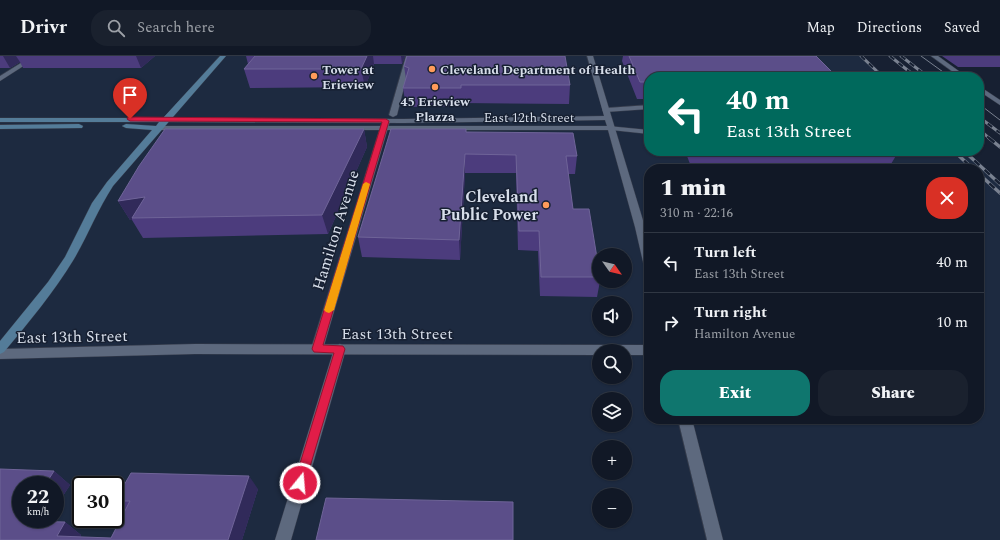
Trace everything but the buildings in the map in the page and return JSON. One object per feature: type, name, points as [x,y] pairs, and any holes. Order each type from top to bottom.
[{"type":"main road","points":[[0,350],[52,285],[70,257],[97,203],[110,184],[223,56]]},
{"type":"main road","name":"East 12th Street","points":[[0,120],[166,120]]},
{"type":"main road","name":"East 12th Street","points":[[0,127],[124,126],[159,128]]},
{"type":"street","points":[[0,79],[36,56]]},
{"type":"street","points":[[393,115],[409,56]]},
{"type":"street","points":[[590,56],[644,244]]},
{"type":"street","points":[[934,56],[957,72]]},
{"type":"street","points":[[984,92],[1000,103]]},
{"type":"street","name":"East 12th Street","points":[[159,128],[384,124],[607,114],[644,108]]},
{"type":"street","name":"East 12th Street","points":[[166,120],[611,128],[644,131]]},
{"type":"street","name":"Hamilton Avenue","points":[[317,349],[384,124]]},
{"type":"street","name":"East 13th Street","points":[[0,354],[195,349],[644,350]]},
{"type":"street","points":[[283,540],[340,349]]},
{"type":"street","points":[[686,424],[716,540]]},
{"type":"shaded area","points":[[0,56],[859,56],[877,72],[644,72],[644,156],[971,156],[980,164],[644,164],[644,424],[984,424],[984,168],[1000,182],[1000,540],[0,540]]},
{"type":"tram line","points":[[921,56],[943,72]]},
{"type":"tram line","points":[[984,108],[1000,120]]},
{"type":"railway","points":[[861,56],[878,72]]},
{"type":"railway","points":[[890,56],[910,72]]},
{"type":"railway","points":[[901,56],[922,72]]},
{"type":"railway","points":[[984,121],[1000,133]]},
{"type":"railway","points":[[984,134],[990,139]]},
{"type":"railway","points":[[989,138],[1000,147]]},
{"type":"railway","points":[[959,156],[968,164]]},
{"type":"railway","points":[[969,156],[978,164]]},
{"type":"railway","points":[[984,169],[1000,184]]},
{"type":"railway","points":[[984,179],[1000,193]]},
{"type":"slow traffic","points":[[329,310],[366,184]]},
{"type":"place","name":"Cleveland Department of Health","points":[[432,69]]},
{"type":"place","name":"Tower at Erieview","points":[[314,76]]},
{"type":"place","name":"45 Erieview Plazza","points":[[435,87]]},
{"type":"place","name":"Cleveland Public Power","points":[[546,205]]},
{"type":"route","points":[[130,119],[386,121],[317,349],[340,349],[300,483]]}]
